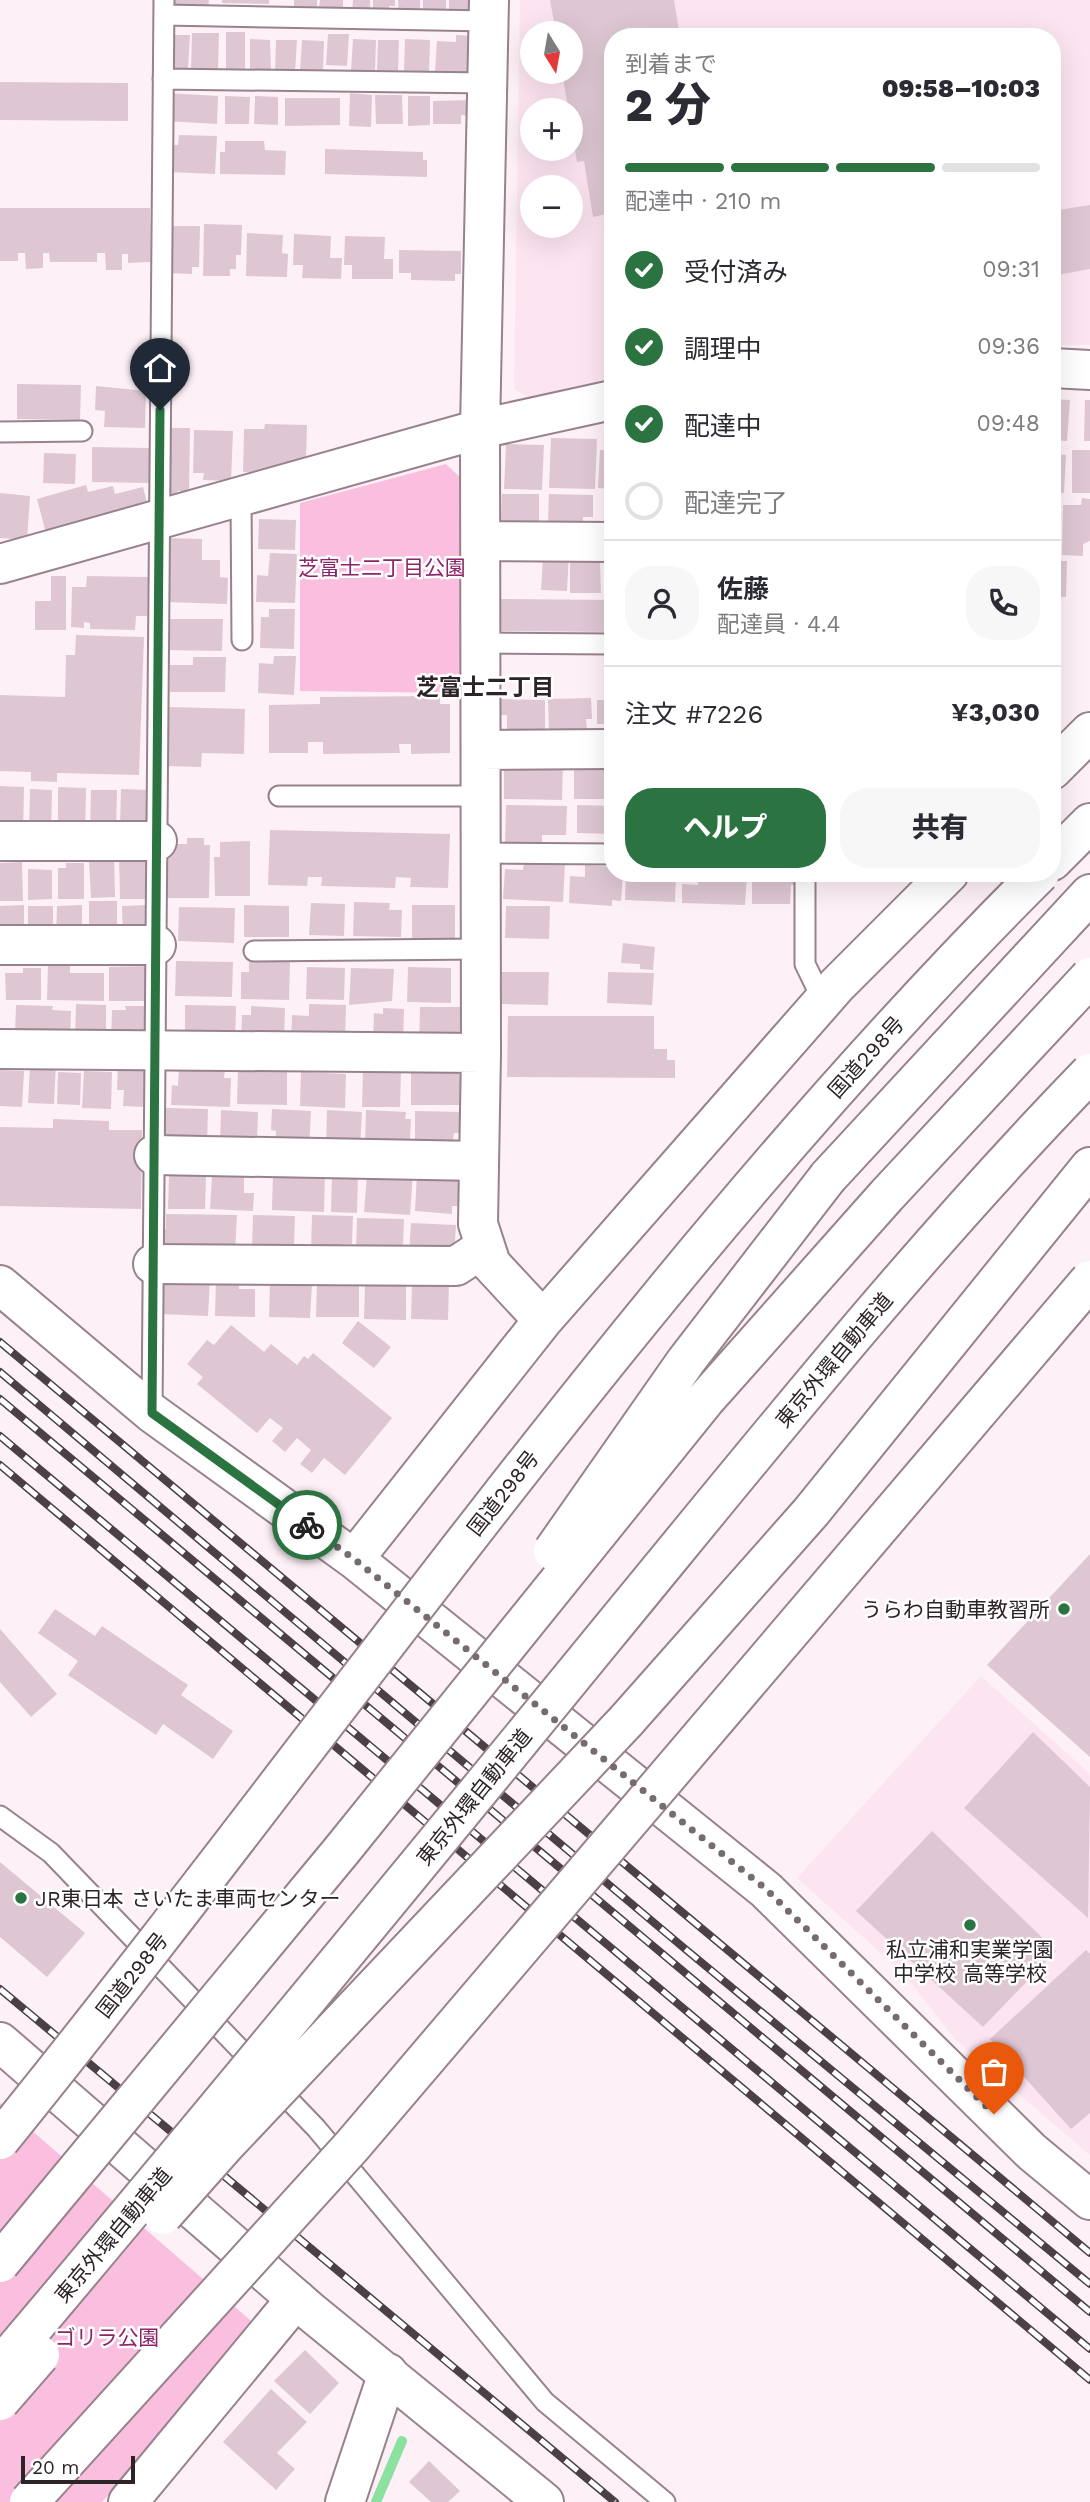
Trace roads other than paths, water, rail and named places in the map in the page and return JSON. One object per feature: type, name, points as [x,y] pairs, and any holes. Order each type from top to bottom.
[{"type":"main road","points":[[489,10],[480,429],[481,1053],[478,1224],[491,1264],[543,1320]]},
{"type":"main road","points":[[1061,368],[1090,370]]},
{"type":"main road","points":[[0,564],[480,429],[604,402]]},
{"type":"main road","points":[[481,541],[604,542]]},
{"type":"main road","points":[[1061,761],[1090,732]]},
{"type":"main road","points":[[481,750],[604,749]]},
{"type":"main road","points":[[1061,852],[1090,823]]},
{"type":"main road","points":[[0,841],[157,841]]},
{"type":"main road","points":[[354,1559],[543,1320],[822,1001],[940,882]]},
{"type":"main road","name":"国道298号","points":[[0,2140],[117,1995],[530,1458],[757,1181],[964,950],[1031,882]]},
{"type":"main road","points":[[342,1850],[686,1361],[828,1177],[1090,894]]},
{"type":"main road","points":[[0,945],[156,945]]},
{"type":"main road","points":[[0,2263],[342,1850],[705,1400],[887,1195],[1090,977]]},
{"type":"main road","points":[[0,1049],[481,1053]]},
{"type":"main road","name":"東京外環自動車道","points":[[0,2367],[208,2122],[759,1450],[939,1237],[1090,1073]]},
{"type":"main road","points":[[154,1155],[479,1161]]},
{"type":"main road","points":[[0,2401],[226,2144],[626,1721],[793,1533],[1090,1167]]},
{"type":"main road","points":[[153,1264],[456,1266],[485,1247]]},
{"type":"main road","points":[[29,2502],[352,2146],[1090,1280]]},
{"type":"main road","points":[[0,1285],[152,1413],[354,1559],[766,1889],[1032,2152],[1090,2200]]},
{"type":"main road","points":[[0,2043],[296,2299],[388,2372],[533,2498]]},
{"type":"main road","points":[[128,2502],[296,2299]]},
{"type":"main road","points":[[345,2502],[388,2372]]},
{"type":"lane","points":[[152,1413],[164,7],[489,10]]},
{"type":"lane","points":[[163,79],[487,83]]},
{"type":"lane","points":[[0,432],[82,431]]},
{"type":"lane","points":[[241,497],[242,640]]},
{"type":"lane","points":[[481,643],[604,644]]},
{"type":"lane","points":[[279,796],[481,796]]},
{"type":"lane","points":[[481,853],[604,854]]},
{"type":"lane","points":[[805,882],[805,964],[822,1001]]},
{"type":"lane","points":[[254,951],[481,949]]},
{"type":"lane","points":[[0,1816],[51,1853],[316,2128],[545,2402],[665,2502]]},
{"type":"waterway","points":[[376,2502],[402,2441]]},
{"type":"railway","points":[[0,1342],[1090,2253]]},
{"type":"railway","points":[[0,1372],[684,1948],[1090,2284]]},
{"type":"railway","points":[[0,1399],[1090,2312]]},
{"type":"railway","points":[[0,1436],[1090,2349]]},
{"type":"railway","points":[[0,1465],[1090,2380]]},
{"type":"railway","points":[[0,1989],[615,2502]]},
{"type":"place","name":"うらわ自動車教習所","points":[[1064,1609]]},
{"type":"place","name":"JR東日本 さいたま車両センター","points":[[21,1898]]},
{"type":"place","name":"私立浦和実業学園 中学校 高等学校","points":[[970,1925]]},
{"type":"district","name":"芝富士二丁目","points":[[485,687]]},
{"type":"park label","name":"芝富士二丁目公園","points":[[382,567]]},
{"type":"park label","name":"ゴリラ公園","points":[[107,2337]]}]
